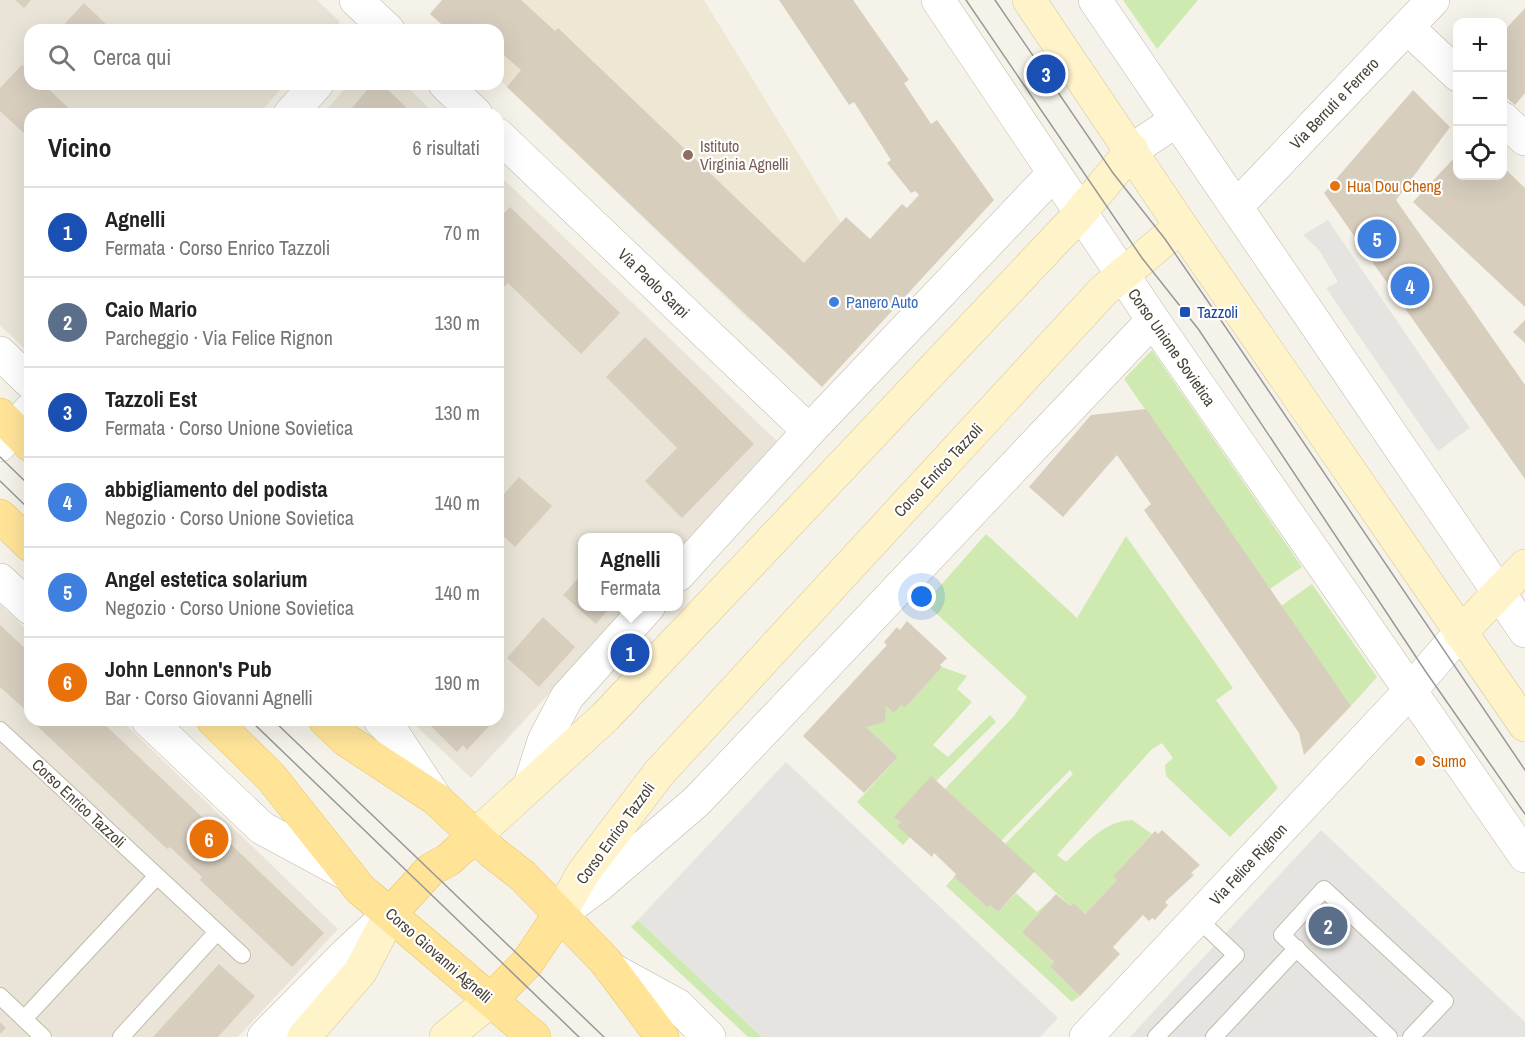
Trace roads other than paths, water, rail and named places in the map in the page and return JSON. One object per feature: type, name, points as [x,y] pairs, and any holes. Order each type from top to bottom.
[{"type":"main road","points":[[0,516],[24,539]]},
{"type":"main road","name":"Corso Giovanni Agnelli","points":[[219,726],[271,777],[360,889],[391,913],[532,1036]]},
{"type":"main road","points":[[331,726],[346,740],[436,799],[475,836],[523,876],[610,969],[663,1037]]},
{"type":"main road","points":[[391,913],[430,870],[448,860],[475,836]]},
{"type":"main road","points":[[491,1000],[527,963],[560,914]]},
{"type":"street","name":"Corso Unione Sovietica","points":[[938,0],[1122,275],[1525,856]]},
{"type":"street","points":[[1029,0],[1181,226],[1525,725]]},
{"type":"street","points":[[1095,0],[1525,632]]},
{"type":"street","name":"Via Berruti e Ferrero","points":[[1236,207],[1433,0]]},
{"type":"street","points":[[1407,27],[1455,72]]},
{"type":"street","points":[[295,108],[312,90]]},
{"type":"street","points":[[451,90],[470,108]]},
{"type":"street","points":[[475,836],[605,717],[1081,213],[1132,150],[1177,120]]},
{"type":"street","points":[[1507,121],[1525,139]]},
{"type":"street","name":"Via Paolo Sarpi","points":[[504,141],[809,431]]},
{"type":"street","points":[[683,570],[809,431],[1054,173]]},
{"type":"street","name":"Corso Enrico Tazzoli","points":[[560,914],[583,873],[659,773],[1086,309],[1122,275],[1181,226]]},
{"type":"street","name":"Corso Enrico Tazzoli","points":[[560,914],[598,886],[697,801],[1153,320]]},
{"type":"street","points":[[0,353],[24,376]]},
{"type":"street","points":[[1410,692],[1461,633],[1525,566]]},
{"type":"street","points":[[0,580],[24,602]]},
{"type":"street","points":[[531,785],[544,741],[567,697],[644,611]]},
{"type":"street","name":"Via Felice Rignon","points":[[1087,1037],[1410,692]]},
{"type":"street","name":"Corso Giovanni Agnelli","points":[[154,726],[262,828],[349,874]]},
{"type":"street","points":[[386,726],[436,799]]},
{"type":"street","points":[[264,1037],[346,954],[391,913]]},
{"type":"street","points":[[304,1037],[360,972],[391,913]]},
{"type":"street","points":[[610,969],[677,1005],[709,1037]]},
{"type":"street","points":[[446,1037],[491,1000]]},
{"type":"lane","name":"Corso Enrico Tazzoli","points":[[0,730],[242,955]]},
{"type":"lane","points":[[24,1019],[157,876]]},
{"type":"lane","points":[[1389,1037],[1282,935],[1324,889],[1445,1000],[1411,1037]]},
{"type":"lane","points":[[1156,1037],[1236,955],[1197,918]]},
{"type":"lane","points":[[121,1037],[218,932]]},
{"type":"lane","points":[[1214,1037],[1297,948]]},
{"type":"lane","points":[[0,996],[43,1037]]},
{"type":"tram line","points":[[966,0],[1142,258],[1199,330],[1426,672],[1525,814]]},
{"type":"tram line","points":[[995,0],[1113,173],[1165,239],[1525,770]]},
{"type":"tram line","points":[[0,457],[24,480]]},
{"type":"tram line","points":[[0,481],[24,504]]},
{"type":"tram line","points":[[256,726],[579,1037]]},
{"type":"tram line","points":[[279,726],[604,1037]]},
{"type":"place","name":"Tazzoli Est","points":[[1046,74]]},
{"type":"place","name":"Istituto Virginia Agnelli","points":[[688,155]]},
{"type":"place","name":"Hua Dou Cheng","points":[[1335,186]]},
{"type":"place","name":"Angel estetica solarium","points":[[1377,239]]},
{"type":"place","name":"abbigliamento del podista","points":[[1410,286]]},
{"type":"place","name":"Panero Auto","points":[[834,302]]},
{"type":"place","name":"Tazzoli","points":[[1185,312]]},
{"type":"place","name":"Agnelli","points":[[630,653]]},
{"type":"place","name":"Sumo","points":[[1420,761]]},
{"type":"place","name":"John Lennon's Pub","points":[[209,839]]},
{"type":"place","name":"Caio Mario","points":[[1328,926]]}]
